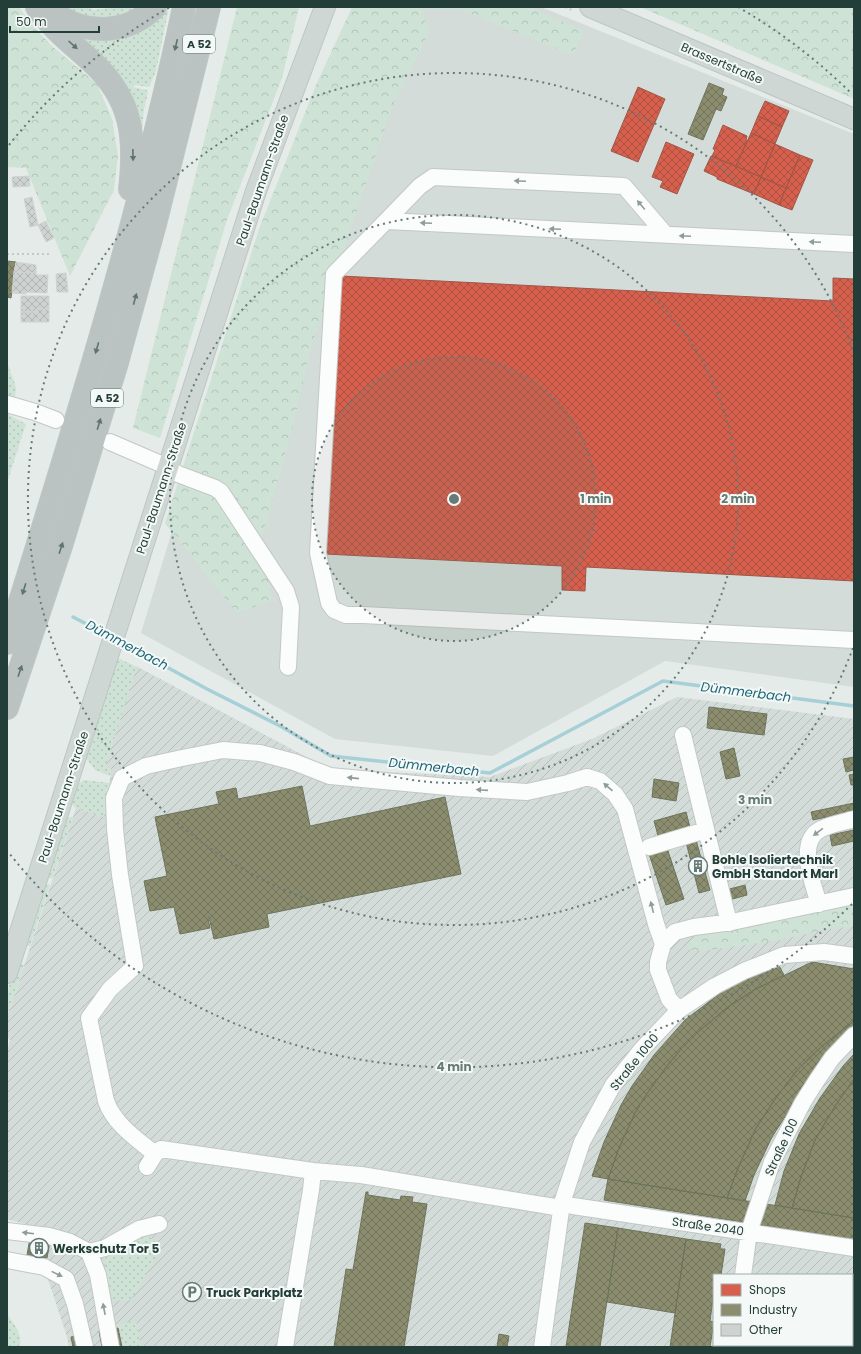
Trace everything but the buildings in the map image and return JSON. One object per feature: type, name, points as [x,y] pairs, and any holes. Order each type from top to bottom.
[{"type":"highway","points":[[37,7],[43,16],[95,64],[106,77],[116,91],[127,114],[133,140],[133,164],[130,189],[114,256],[108,311]]},
{"type":"highway","points":[[47,7],[70,23],[88,29],[110,29],[125,26],[145,16],[155,7]]},
{"type":"highway","name":"A 52","points":[[7,642],[108,311],[156,132],[184,7]]},
{"type":"highway","name":"A 52","points":[[7,708],[61,546],[116,366],[155,224],[209,7]]},
{"type":"main road","name":"Paul-Baumann-Straße","points":[[7,973],[256,191],[326,7]]},
{"type":"main road","name":"Brassertstraße","points":[[590,7],[854,119]]},
{"type":"street","points":[[666,235],[624,186],[433,177],[420,186],[334,274],[318,553],[329,603],[334,610],[346,615],[371,615],[854,640]]},
{"type":"street","points":[[386,221],[854,244]]},
{"type":"street","points":[[7,404],[56,420]]},
{"type":"street","points":[[110,442],[168,467],[178,474],[215,488],[221,492],[286,591],[291,607],[288,667]]},
{"type":"street","points":[[683,735],[729,923]]},
{"type":"street","name":"Straße 2040","points":[[663,944],[656,924],[626,809],[615,794],[600,781],[587,777],[568,783],[527,792],[459,788],[330,776],[294,762],[260,753],[223,750],[146,766],[122,778],[114,798],[115,828],[120,876],[135,966],[110,989],[89,1018],[106,1101],[110,1112],[126,1129],[151,1161],[162,1148],[313,1171],[361,1175],[562,1206],[573,1206],[854,1248]]},
{"type":"street","points":[[819,904],[809,870],[808,847],[813,834],[821,828],[854,819]]},
{"type":"street","points":[[649,847],[706,830]]},
{"type":"street","points":[[679,1010],[668,999],[658,970],[658,962],[663,944],[675,932],[694,927],[729,923],[854,896]]},
{"type":"street","name":"Straße 1000","points":[[542,1347],[562,1206],[582,1142],[613,1085],[642,1049],[679,1010],[715,986],[744,971],[784,955],[824,952],[854,956]]},
{"type":"street","name":"Straße 100","points":[[743,1274],[749,1232],[772,1162],[803,1102],[832,1058],[854,1035]]},
{"type":"street","points":[[284,1347],[313,1171]]},
{"type":"street","points":[[89,1252],[105,1248],[139,1229],[159,1224]]},
{"type":"street","points":[[7,1231],[49,1236],[70,1242],[89,1252],[98,1275],[111,1347]]},
{"type":"street","points":[[13,1261],[44,1267],[66,1279],[75,1304],[85,1347]]},
{"type":"street","points":[[75,1304],[72,1327],[76,1347]]},
{"type":"path","points":[[7,190],[7,195]]},
{"type":"path","points":[[7,254],[52,254]]},
{"type":"shaded area","points":[[355,7],[541,7],[854,134],[854,687],[665,661],[493,756],[335,739],[141,633],[252,268]]},
{"type":"shaded area","points":[[136,666],[329,769],[490,777],[592,739],[677,697],[854,719],[854,1347],[69,1347],[44,1267],[50,1231],[7,1219],[7,1053],[10,1040],[7,1037],[7,1018],[76,808],[104,816],[111,769],[105,767]]},
{"type":"green space","points":[[7,7],[19,7],[32,25],[52,46],[97,84],[112,119],[118,155],[114,190],[70,276],[26,168],[7,167]]},
{"type":"green space","points":[[60,7],[87,7],[94,10],[116,7],[141,7],[117,18],[86,18]]},
{"type":"green space","points":[[164,7],[169,7],[156,71],[149,87],[134,85],[133,87],[147,90],[148,92],[144,109],[142,129],[73,32]]},
{"type":"green space","points":[[237,7],[299,7],[282,78],[227,220],[160,438],[133,428]]},
{"type":"green space","points":[[352,7],[529,7],[584,31],[573,55],[462,10],[421,9],[429,32],[392,107],[311,347],[293,426],[262,536],[271,601],[237,613],[165,523],[259,229],[316,85]]},
{"type":"green space","points":[[640,7],[854,7],[854,99]]},
{"type":"green space","points":[[7,362],[16,387],[15,398],[7,399]]},
{"type":"green space","points":[[7,410],[9,411],[9,415],[26,424],[7,483]]},
{"type":"green space","points":[[114,656],[137,667],[105,767],[111,769],[110,776],[95,770],[85,757]]},
{"type":"green space","points":[[84,780],[110,783],[109,788],[107,788],[104,817],[76,808],[69,801],[79,783]]},
{"type":"green space","points":[[64,817],[73,817],[52,879],[45,876]]},
{"type":"green space","points":[[43,882],[50,885],[30,946],[25,946]]},
{"type":"green space","points":[[854,905],[854,926],[823,930],[780,940],[701,951],[691,950],[687,945],[692,939],[702,935]]},
{"type":"green space","points":[[20,964],[24,965],[7,1018],[10,982],[12,975]]},
{"type":"green space","points":[[144,1235],[158,1245],[160,1251],[131,1300],[112,1301],[106,1272],[106,1257],[117,1248]]},
{"type":"green space","points":[[7,1314],[19,1333],[20,1347],[7,1347]]},
{"type":"green space","points":[[136,1321],[141,1347],[123,1347],[119,1324]]},
{"type":"waterway","name":"Dümmerbach","points":[[73,617],[108,635]]},
{"type":"waterway","name":"Dümmerbach","points":[[119,641],[207,689],[282,727],[331,756],[490,773],[663,681],[854,706]]},
{"type":"place","name":"Bohle Isoliertechnik GmbH Standort Marl","points":[[698,866]]},
{"type":"place","name":"Werkschutz Tor 5","points":[[39,1248]]},
{"type":"place","name":"Truck Parkplatz","points":[[192,1292]]}]
